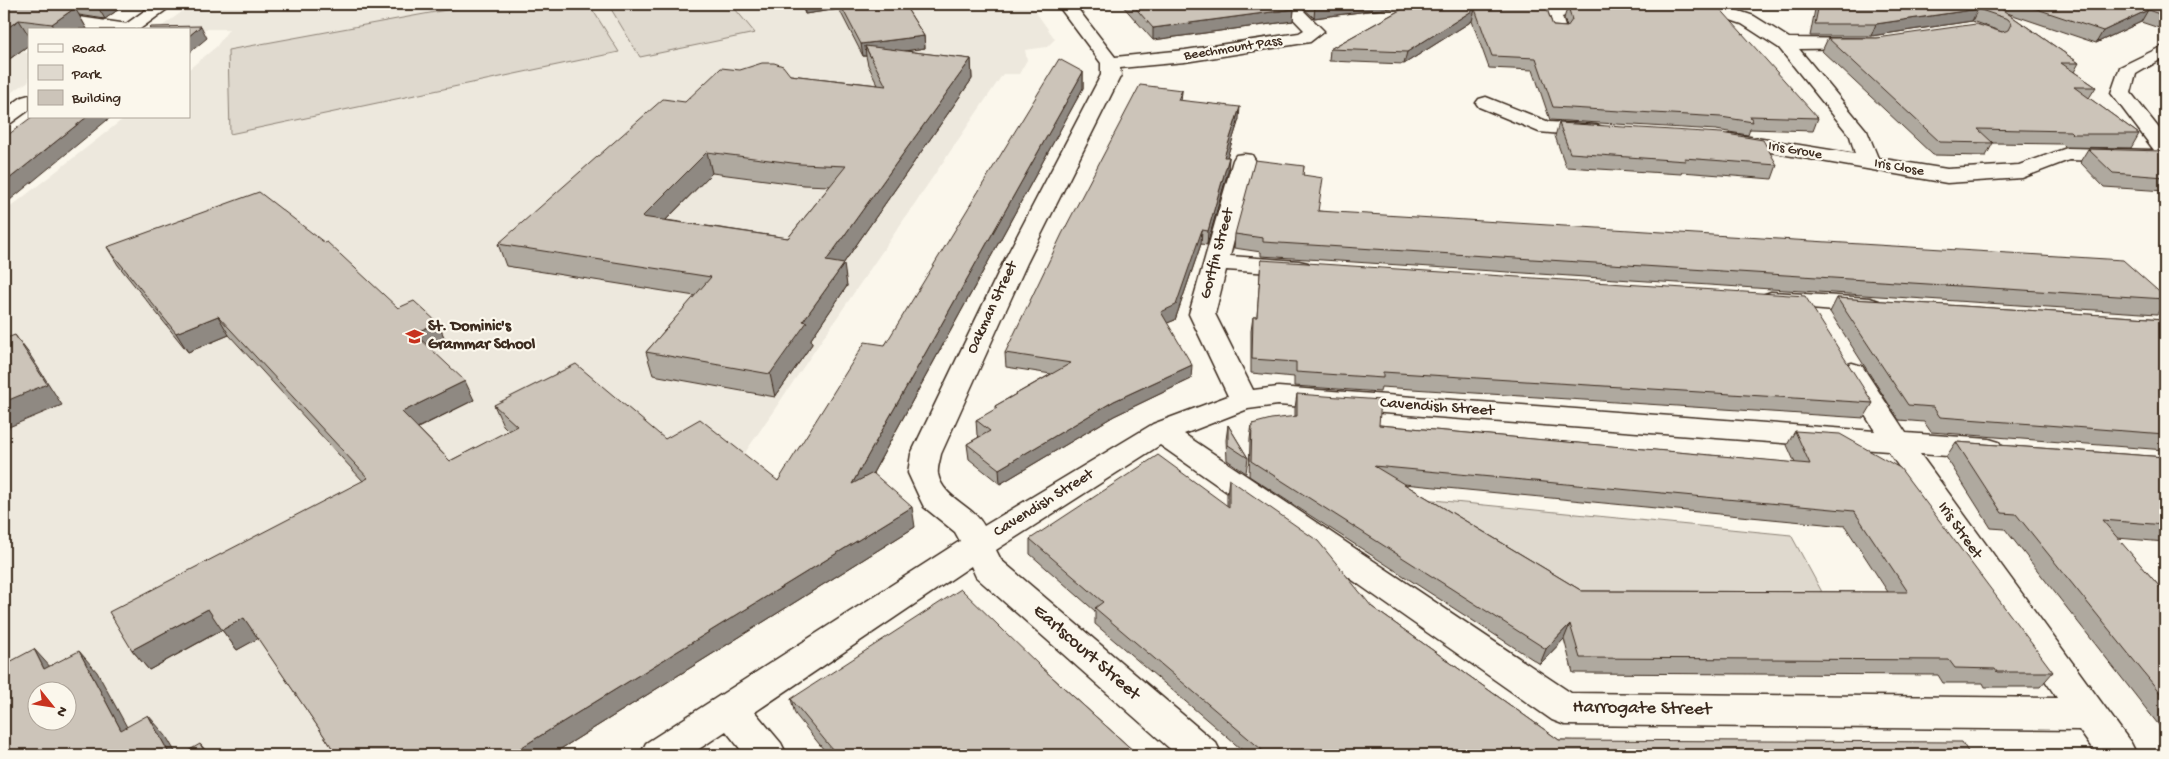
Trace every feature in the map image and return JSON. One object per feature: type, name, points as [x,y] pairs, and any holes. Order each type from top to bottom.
[{"type":"street","points":[[129,28],[165,4]]},
{"type":"street","points":[[1065,4],[1110,63]]},
{"type":"street","name":"Beechmount Pass","points":[[1110,63],[1186,56],[1304,38],[1315,30],[1287,4]]},
{"type":"street","points":[[1558,33],[1553,16],[1583,4]]},
{"type":"street","name":"Iris Close","points":[[1702,4],[1748,20],[1786,44],[1860,135],[1869,164],[1947,176],[2022,171],[2066,154],[2165,157]]},
{"type":"street","points":[[17,8],[123,28]]},
{"type":"street","points":[[1786,44],[1880,43]]},
{"type":"street","points":[[2165,50],[2127,71],[2120,92],[2165,150]]},
{"type":"street","name":"Oakman Street","points":[[978,545],[968,525],[935,499],[923,473],[926,454],[988,316],[1071,149],[1111,75],[1110,63]]},
{"type":"street","points":[[4,119],[28,101]]},
{"type":"street","points":[[1486,103],[1546,128],[1612,132]]},
{"type":"street","name":"Iris Grove","points":[[1716,138],[1869,164]]},
{"type":"street","name":"Gortfin Street","points":[[1244,160],[1202,314],[1244,400]]},
{"type":"street","points":[[1216,262],[1324,270]]},
{"type":"street","points":[[1749,298],[1896,308]]},
{"type":"street","name":"Iris Street","points":[[1808,302],[1897,443],[2087,714],[2118,755]]},
{"type":"street","name":"Cavendish Street","points":[[659,755],[978,545],[1163,432],[1244,400],[1278,396],[2016,451]]},
{"type":"street","name":"Harrogate Street","points":[[1163,432],[1179,446],[1565,709],[2087,714]]},
{"type":"street","name":"Earlscourt Street","points":[[978,545],[988,568],[1204,755]]},
{"type":"street","points":[[730,709],[768,755]]},
{"type":"shaded area","name":"St. Dominic's Grammar School","points":[[193,4],[1030,4],[1055,39],[1047,47],[1025,50],[1027,60],[1019,74],[1003,74],[740,460],[767,497],[335,755],[4,755],[4,212],[124,118],[190,118],[190,68],[216,47],[229,29],[159,28]]},
{"type":"shaded area","points":[[4,49],[28,53],[28,82],[4,97]]},
{"type":"green space","points":[[479,4],[589,4],[619,52],[230,134],[228,50]]},
{"type":"green space","points":[[608,4],[731,4],[755,33],[640,57]]},
{"type":"green space","points":[[1423,499],[1791,535],[1822,592],[1583,592]]},
{"type":"building","points":[[4,4],[42,4],[75,8],[52,24],[19,20],[4,30]]},
{"type":"building","points":[[840,4],[904,4],[924,36],[861,44]]},
{"type":"building","points":[[1132,4],[1289,4],[1294,9],[1153,28]]},
{"type":"building","points":[[1313,4],[1335,4],[1315,6]]},
{"type":"building","points":[[1411,4],[1545,4],[1553,26],[1567,27],[1572,20],[1568,6],[1576,4],[1716,4],[1818,118],[1750,116],[1753,122],[1721,117],[1553,107],[1536,58],[1492,56],[1475,9],[1407,52],[1330,49]]},
{"type":"building","points":[[1819,4],[1994,4],[2079,63],[2061,63],[2096,87],[2074,87],[2139,134],[2073,134],[2070,131],[1978,129],[1993,143],[1940,142],[1828,38],[1877,38],[1976,24],[2002,32],[2009,30],[2012,24],[2008,19],[1978,9],[1876,24],[1815,24]]},
{"type":"building","points":[[2022,4],[2165,4],[2165,16],[2148,10],[2103,31]]},
{"type":"building","points":[[201,26],[190,35],[190,28],[151,27]]},
{"type":"building","points":[[865,46],[971,59],[826,261],[844,264],[803,321],[807,322],[770,374],[646,352],[711,277],[498,244],[663,99],[685,102],[721,68],[740,70],[762,63],[774,63],[783,66],[790,75],[886,86]],"holes":[[[707,152],[800,164],[846,166],[788,238],[642,217]]]},
{"type":"building","points":[[1059,59],[1083,72],[852,484],[873,473],[912,507],[509,755],[337,755],[244,618],[222,630],[208,609],[132,650],[109,612],[368,478],[218,316],[176,333],[107,247],[259,192],[325,243],[327,242],[398,308],[414,301],[438,323],[414,333],[465,381],[402,412],[450,461],[517,426],[494,405],[576,364],[665,439],[700,419],[778,481],[865,342],[885,345]]},
{"type":"building","points":[[1140,85],[1182,90],[1178,100],[1240,107],[1224,157],[1229,157],[1208,231],[1202,230],[1176,305],[1161,312],[1192,365],[1114,401],[999,469],[967,444],[990,431],[976,420],[997,408],[995,406],[1071,363],[1005,353],[1062,234]]},
{"type":"building","points":[[30,118],[85,118],[4,183],[4,138]]},
{"type":"building","points":[[1559,123],[1721,133],[1763,140],[1777,165],[1684,158],[1686,161],[1570,153]]},
{"type":"building","points":[[2088,149],[2163,151],[2165,153],[2165,177],[2113,173]]},
{"type":"building","points":[[1255,160],[1304,166],[1303,175],[1323,178],[1318,211],[2123,260],[2165,299],[1263,242],[1263,238],[1235,234]]},
{"type":"building","points":[[1261,260],[1805,296],[1873,403],[1383,372],[1383,378],[1296,372],[1296,362],[1252,359],[1253,317],[1257,317]]},
{"type":"building","points":[[1837,298],[2165,319],[2165,434],[1940,417],[1933,407],[1908,405]]},
{"type":"building","points":[[15,335],[47,384],[4,402],[4,339]]},
{"type":"building","points":[[1297,394],[1381,400],[1379,425],[1810,464],[1795,431],[1840,434],[1900,468],[2053,672],[1997,672],[1995,669],[1955,668],[1949,660],[1580,658],[1570,624],[1546,649],[1251,461],[1252,424],[1271,419],[1297,416]],"holes":[[[1374,466],[1854,511],[1908,592],[1582,591]]]},
{"type":"building","points":[[1228,425],[1248,458],[1228,445]]},
{"type":"building","points":[[1956,442],[2165,457],[2165,525],[2102,520],[2165,593],[2165,699],[2016,514],[2002,513]]},
{"type":"building","points":[[1158,455],[1229,507],[1229,479],[1318,541],[1372,607],[1559,740],[1962,742],[1970,755],[1268,755],[1095,608],[1103,602],[1030,539]]},
{"type":"building","points":[[961,589],[1041,667],[1138,755],[837,755],[791,699]]},
{"type":"building","points":[[34,649],[44,669],[79,651],[121,730],[148,715],[170,755],[4,755],[4,665]]},
{"type":"building","points":[[200,744],[207,755],[181,755]]},
{"type":"place","name":"St. Dominic's Grammar School","points":[[414,336]]}]
